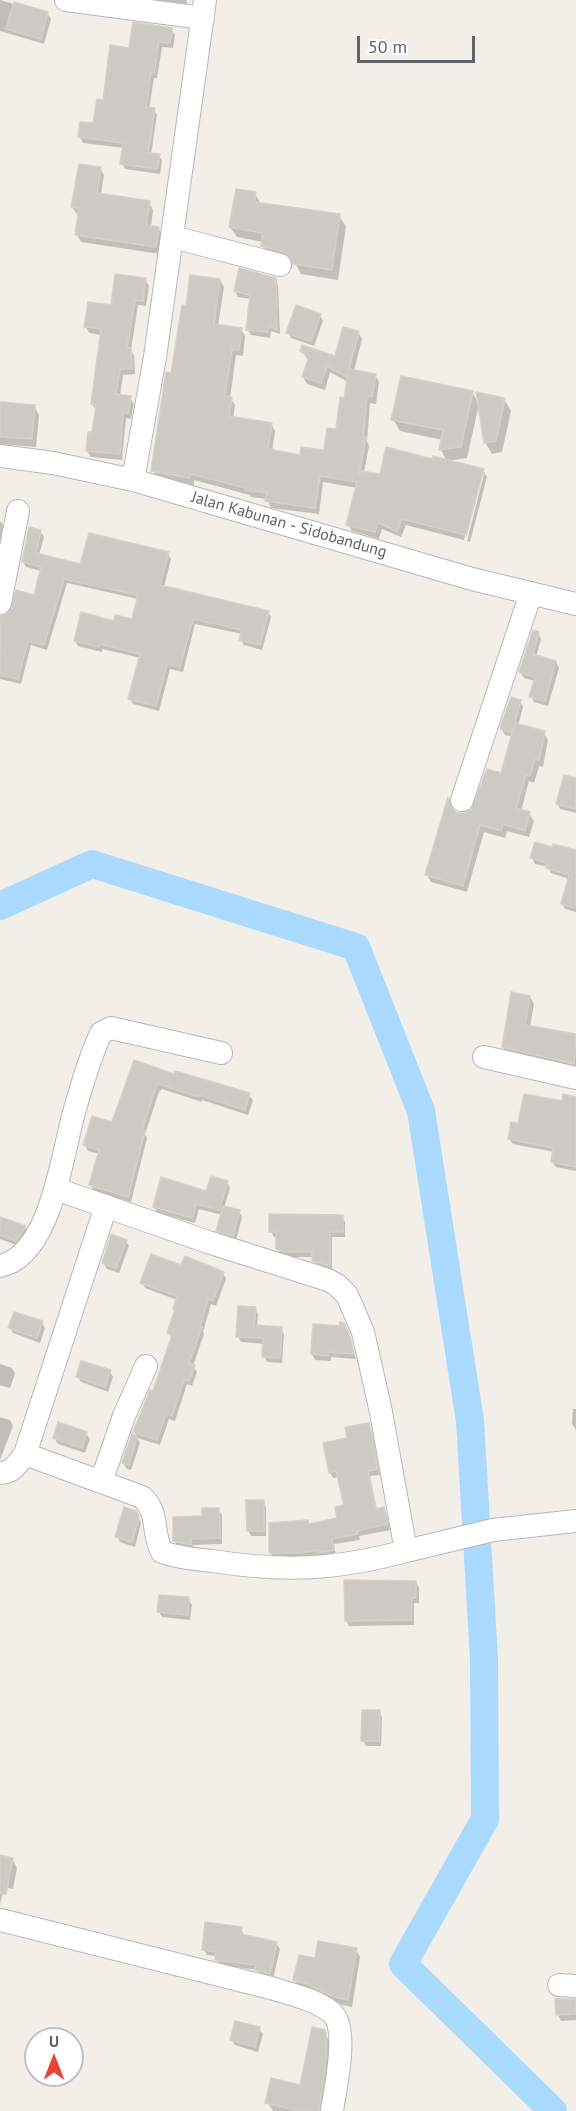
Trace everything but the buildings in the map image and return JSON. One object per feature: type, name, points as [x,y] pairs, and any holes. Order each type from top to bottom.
[{"type":"street","points":[[66,0],[204,9],[155,357],[133,480]]},
{"type":"street","points":[[172,237],[280,265]]},
{"type":"street","name":"Jalan Kabunan - Sidobandung","points":[[0,456],[133,480],[472,579],[524,613],[576,604]]},
{"type":"street","points":[[0,603],[5,550],[18,511]]},
{"type":"street","points":[[462,800],[524,613]]},
{"type":"street","points":[[0,1266],[12,1264],[26,1250],[39,1231],[56,1189],[83,1078],[105,1030],[111,1028],[221,1053]]},
{"type":"street","points":[[484,1057],[576,1078]]},
{"type":"street","points":[[56,1189],[218,1246],[328,1280],[347,1295],[363,1332],[406,1551]]},
{"type":"street","points":[[0,1473],[14,1469],[25,1454],[106,1206]]},
{"type":"street","points":[[101,1482],[124,1416],[146,1366]]},
{"type":"street","points":[[25,1454],[142,1497],[150,1504],[155,1516],[156,1540],[162,1552],[173,1556],[222,1563],[294,1569],[366,1562],[493,1530],[576,1521]]},
{"type":"street","points":[[0,1920],[271,1988],[308,2000],[332,2012],[338,2021],[340,2054],[332,2111]]},
{"type":"waterway","points":[[0,906],[92,864],[356,947],[421,1111],[470,1421],[484,1659],[485,1819],[403,1964],[553,2111]]}]
